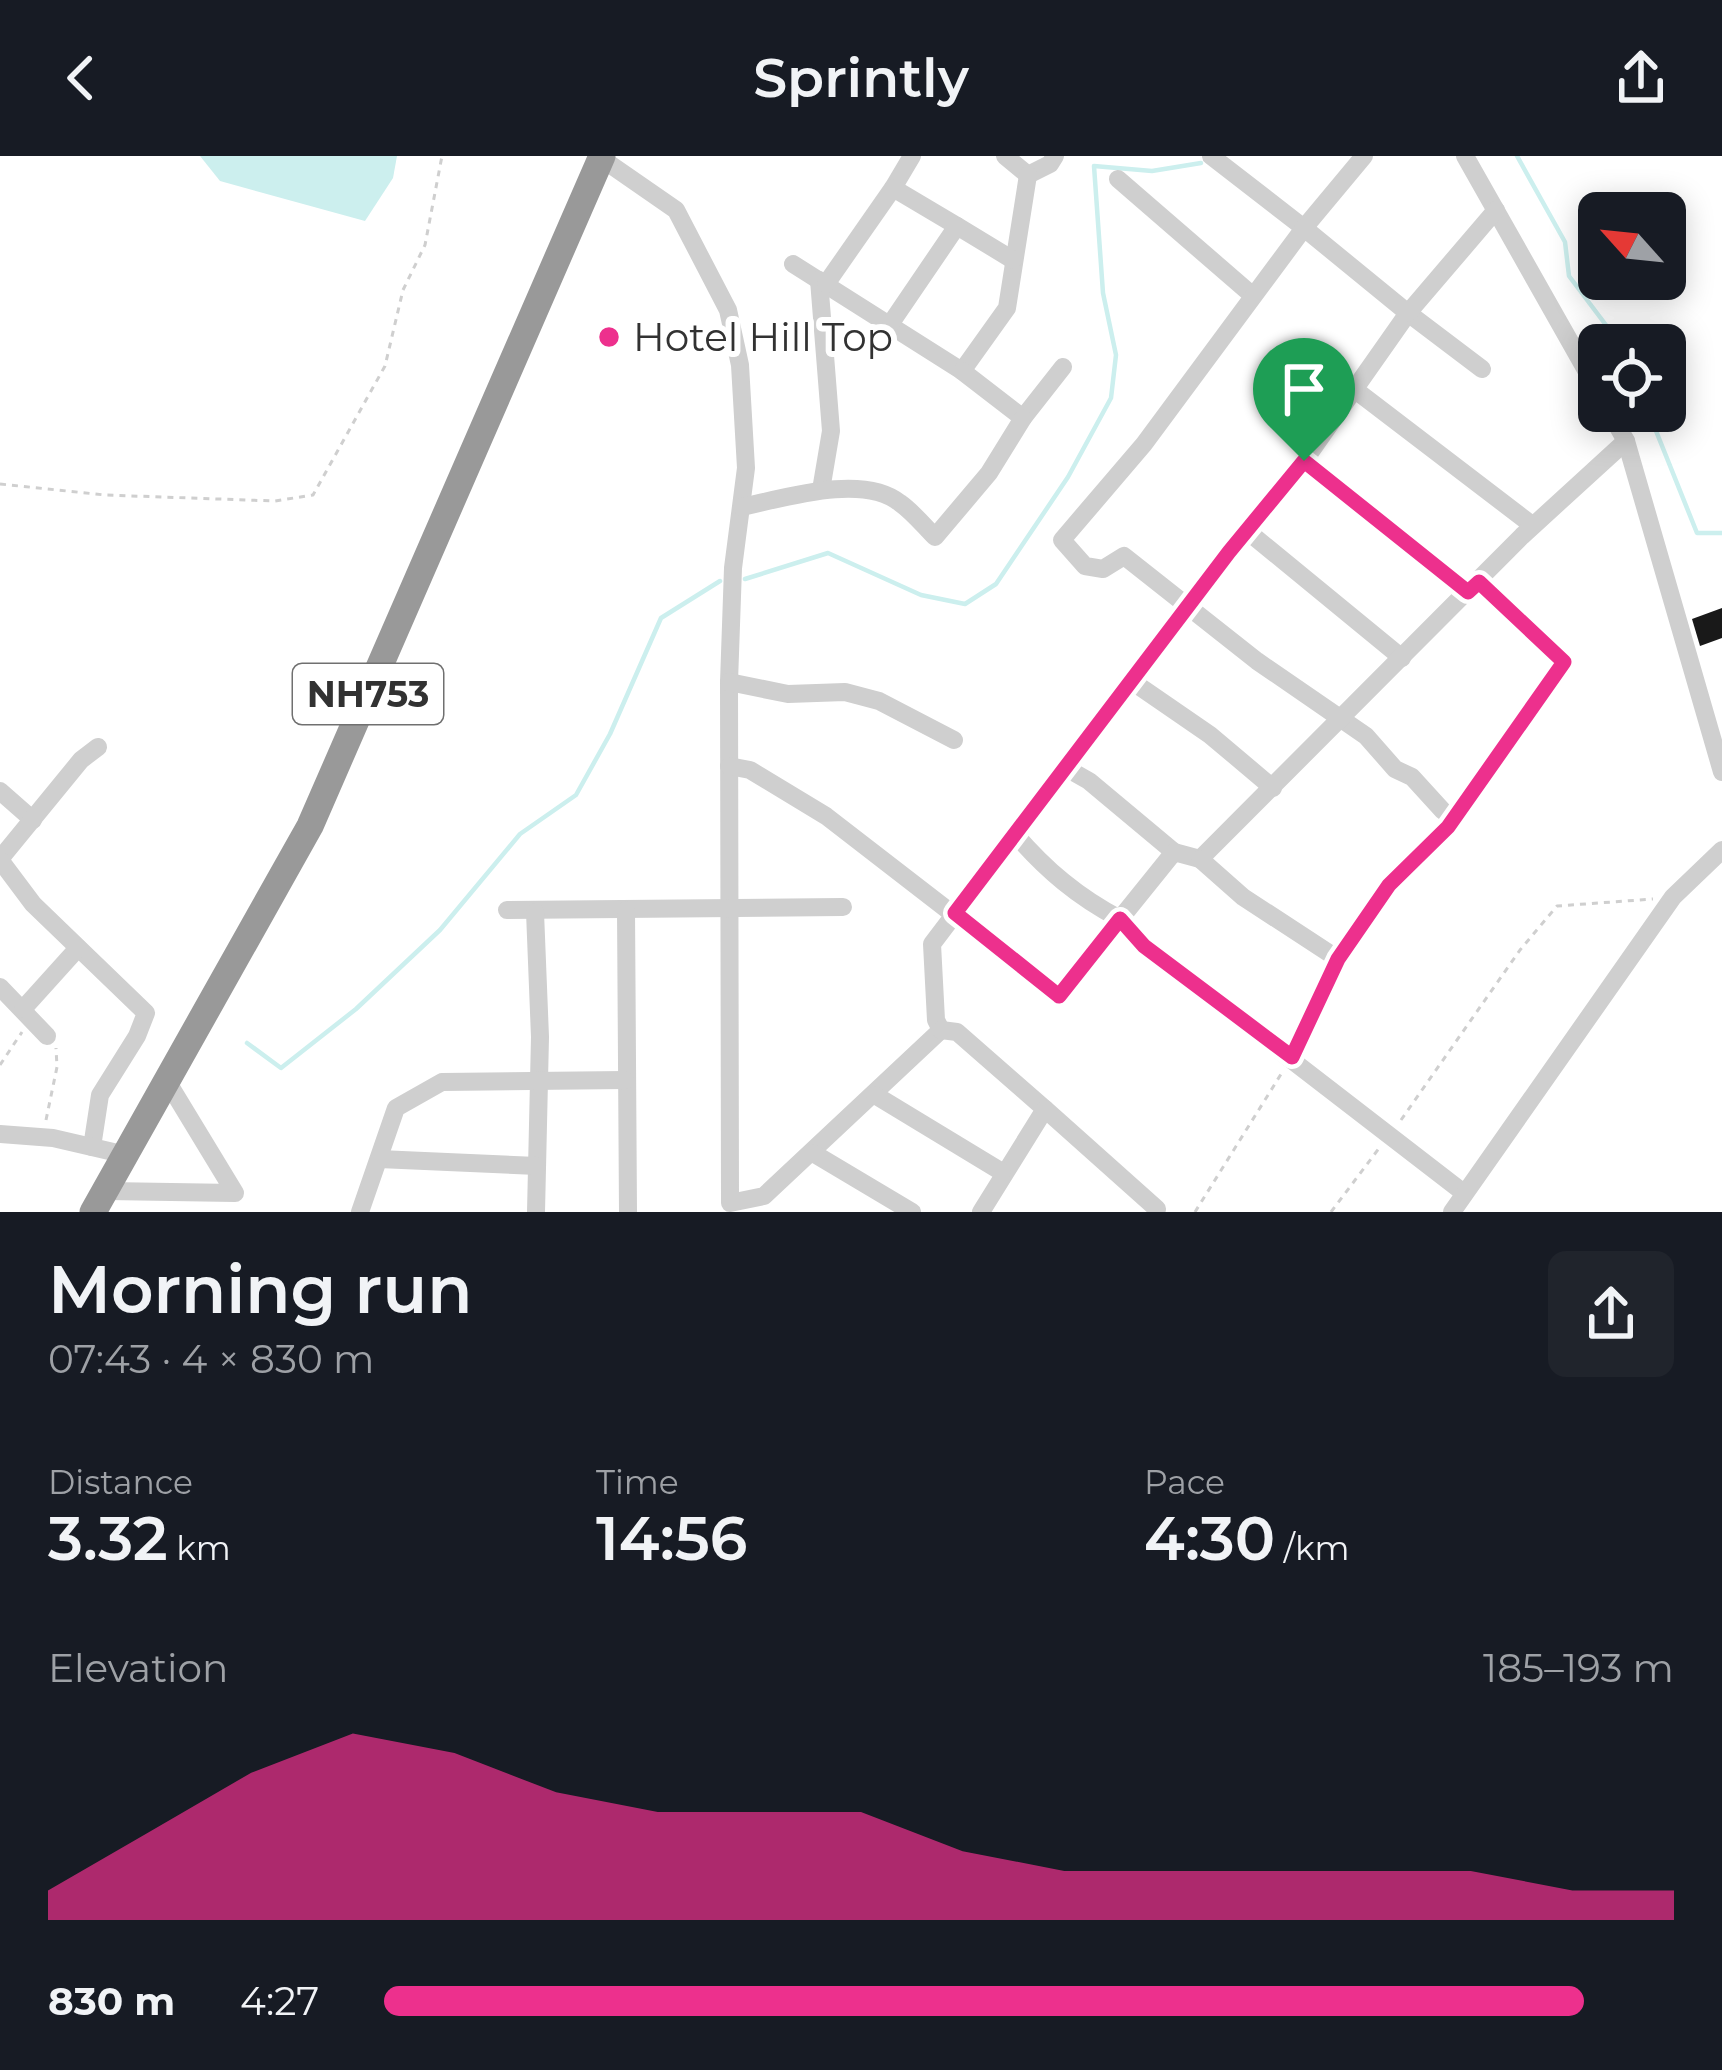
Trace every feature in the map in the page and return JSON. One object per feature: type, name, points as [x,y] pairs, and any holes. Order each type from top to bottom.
[{"type":"highway","name":"NH753","points":[[100,1201],[122,1154],[310,826],[602,157]]},
{"type":"street","points":[[821,490],[830,431],[822,282],[912,156]]},
{"type":"street","points":[[1005,156],[1028,175]]},
{"type":"street","points":[[1028,175],[1050,164],[1055,156]]},
{"type":"street","points":[[1211,156],[1483,369]]},
{"type":"street","points":[[1364,156],[1252,295],[1144,444],[1062,540],[1085,566],[1103,569],[1124,556],[1257,661],[1342,717],[1443,811]]},
{"type":"street","points":[[1465,156],[1578,356]]},
{"type":"street","points":[[602,157],[676,210],[728,310],[740,365],[746,467],[733,568],[729,682],[735,1209],[764,1196],[941,1030]]},
{"type":"street","points":[[962,371],[1007,308],[1028,175]]},
{"type":"street","points":[[1118,179],[1252,295]]},
{"type":"street","points":[[893,188],[1012,260]]},
{"type":"street","points":[[941,1030],[936,1020],[932,944],[1246,530],[1304,461],[1408,313],[1496,210]]},
{"type":"street","points":[[891,323],[958,226]]},
{"type":"street","points":[[793,265],[891,323],[1023,418]]},
{"type":"street","points":[[742,507],[821,490],[877,491],[898,500],[934,537],[989,473],[1023,418],[1063,367]]},
{"type":"street","points":[[1354,389],[1532,526]]},
{"type":"street","points":[[1621,432],[1722,772]]},
{"type":"street","points":[[1200,859],[1532,526],[1626,441]]},
{"type":"street","points":[[1304,461],[1473,587],[1564,662]]},
{"type":"street","points":[[1246,530],[1402,658]]},
{"type":"street","points":[[729,682],[788,694],[844,692],[878,701],[954,740]]},
{"type":"street","points":[[1133,682],[1273,788]]},
{"type":"street","points":[[92,1147],[100,1095],[137,1036],[146,1012],[33,904],[0,860],[81,760],[98,747]]},
{"type":"street","points":[[729,766],[750,770],[826,817],[1059,996],[1174,851]]},
{"type":"street","points":[[1066,768],[1174,851],[1200,859],[1243,897],[1338,959]]},
{"type":"street","points":[[0,791],[33,820]]},
{"type":"street","points":[[1015,834],[1046,869],[1088,902],[1120,919],[1144,946],[1464,1193]]},
{"type":"street","points":[[1452,1212],[1673,897],[1722,850]]},
{"type":"street","points":[[507,910],[843,907]]},
{"type":"street","points":[[626,910],[628,1212]]},
{"type":"street","points":[[535,912],[540,1019],[536,1212]]},
{"type":"street","points":[[23,1009],[78,947]]},
{"type":"street","points":[[0,987],[46,1036]]},
{"type":"street","points":[[941,1030],[957,1032],[1156,1209]]},
{"type":"street","points":[[360,1212],[396,1108],[442,1082],[625,1080]]},
{"type":"street","points":[[100,1201],[235,1192],[167,1081]]},
{"type":"street","points":[[875,1095],[1002,1172]]},
{"type":"street","points":[[981,1212],[1045,1109]]},
{"type":"street","points":[[0,1134],[43,1137],[122,1154]]},
{"type":"street","points":[[813,1153],[912,1212]]},
{"type":"street","points":[[379,1160],[536,1166]]},
{"type":"path","points":[[0,484],[105,495],[274,501],[314,495],[385,366],[403,290],[424,244],[442,156]]},
{"type":"path","points":[[1195,1212],[1292,1057],[1338,959],[1389,885],[1448,827],[1564,662]]},
{"type":"path","points":[[1331,1212],[1520,950],[1557,906],[1673,897]]},
{"type":"path","points":[[0,1065],[22,1031],[46,1036],[58,1051],[43,1137]]},
{"type":"water","points":[[200,156],[397,156],[393,178],[365,221],[220,181]]},
{"type":"building","points":[[1722,608],[1722,638],[1700,646],[1692,619]]},
{"type":"waterway","points":[[1517,156],[1565,242],[1569,276],[1605,324]]},
{"type":"waterway","points":[[745,579],[828,553],[921,595],[965,604],[996,584],[1068,477],[1111,398],[1116,355],[1103,293],[1094,166],[1152,171],[1201,163]]},
{"type":"waterway","points":[[1656,432],[1697,533],[1722,533]]},
{"type":"waterway","points":[[247,1043],[281,1068],[356,1009],[440,930],[520,834],[576,795],[610,734],[661,618],[720,581]]},
{"type":"place","name":"Hotel Hill Top","points":[[609,337]]},
{"type":"route","points":[[1304,461],[1468,592],[1479,582],[1564,662],[1448,827],[1389,885],[1338,959],[1292,1057],[1144,946],[1120,919],[1059,996],[955,913],[1229,552],[1304,461]]}]
